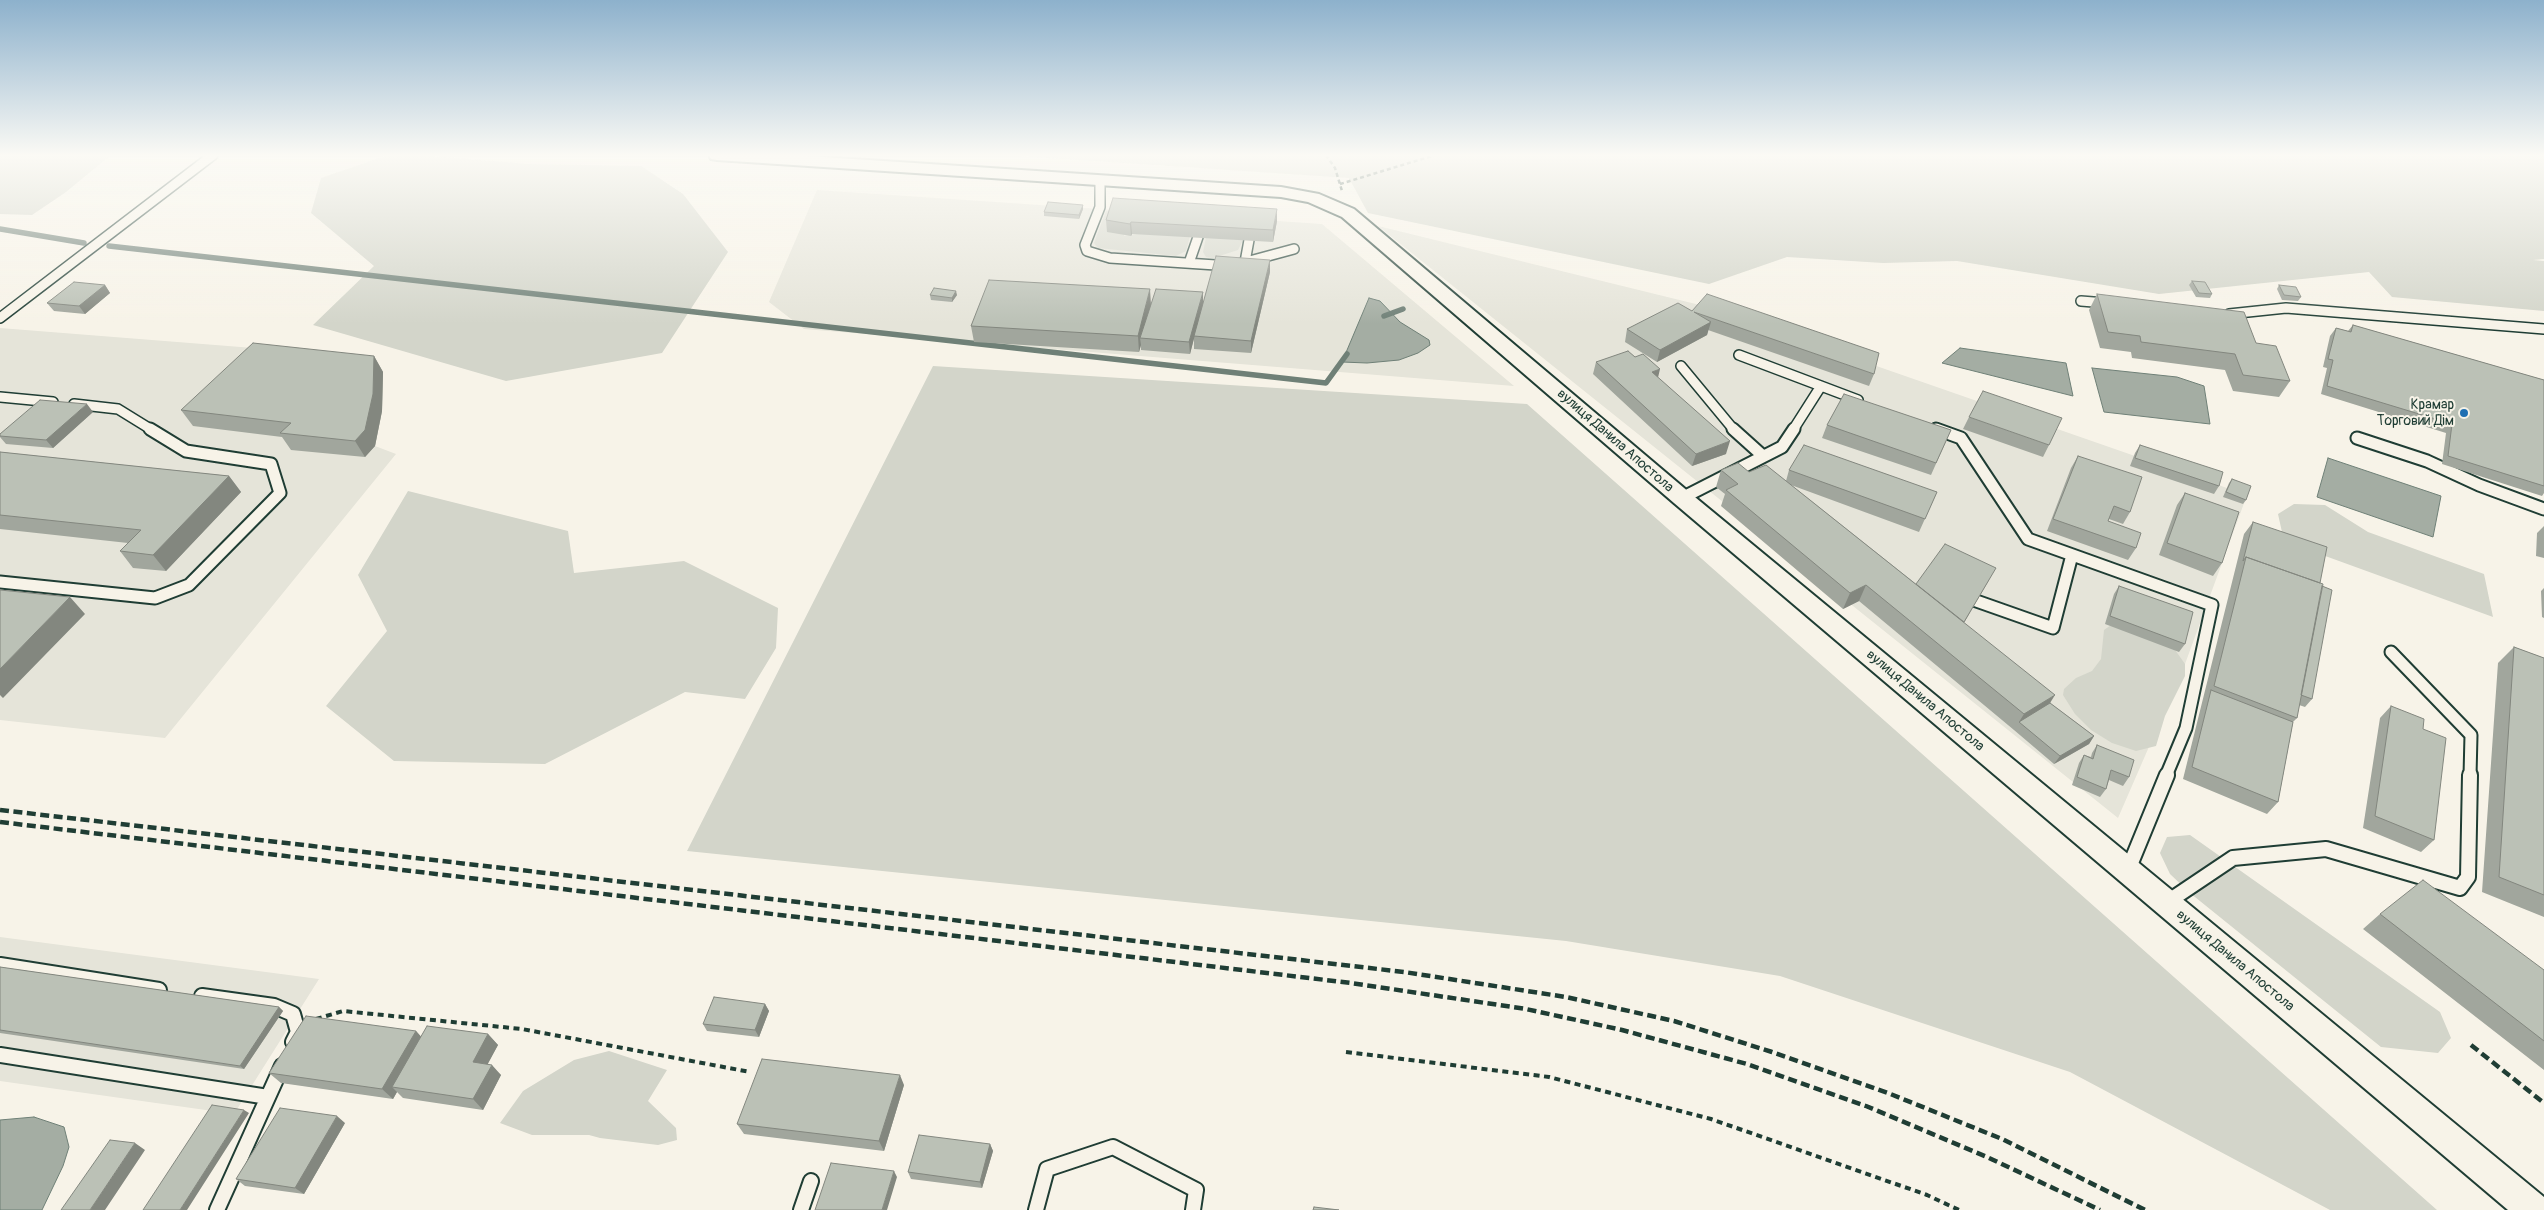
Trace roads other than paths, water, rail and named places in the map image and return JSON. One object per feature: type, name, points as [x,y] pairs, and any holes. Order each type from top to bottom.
[{"type":"street","name":"вулиця Данила Апостола","points":[[1344,211],[1682,498],[2534,1210]]},
{"type":"lane","points":[[0,318],[139,211]]},
{"type":"lane","points":[[1098,211],[1085,245],[1087,251],[1110,258],[1231,266],[1294,249]]},
{"type":"lane","points":[[1189,263],[1198,237]]},
{"type":"lane","points":[[1244,262],[1249,240]]},
{"type":"lane","points":[[2081,301],[2119,304]]},
{"type":"lane","points":[[2216,313],[2236,314],[2286,308],[2544,329]]},
{"type":"lane","points":[[1739,355],[1868,403]]},
{"type":"lane","points":[[1681,366],[1737,434],[1764,456]]},
{"type":"lane","points":[[1682,498],[1782,447],[1821,386]]},
{"type":"lane","points":[[0,396],[118,409],[186,451],[271,464],[280,492],[189,586],[155,598],[0,582]]},
{"type":"lane","points":[[1924,424],[1961,438],[2028,539],[2212,605],[2186,728],[2128,870]]},
{"type":"lane","points":[[2357,438],[2427,461],[2479,485],[2544,509]]},
{"type":"lane","points":[[1965,596],[2053,628],[2072,555]]},
{"type":"lane","points":[[2166,903],[2233,858],[2326,848],[2460,888],[2468,878],[2471,735],[2391,652]]},
{"type":"lane","points":[[0,965],[180,994],[274,1006],[293,1014],[298,1032],[217,1210]]},
{"type":"lane","points":[[0,1055],[268,1097]]},
{"type":"lane","points":[[1036,1210],[1047,1169],[1112,1147],[1196,1190],[1193,1210]]},
{"type":"lane","points":[[801,1210],[811,1181]]},
{"type":"waterway","points":[[0,229],[84,243]]},
{"type":"waterway","points":[[109,246],[1326,383],[1347,354]]},
{"type":"waterway","points":[[1384,316],[1403,309]]},
{"type":"railway","points":[[0,810],[1404,972],[1566,997],[1674,1021],[1772,1052],[1888,1093],[2002,1139],[2145,1210]]},
{"type":"railway","points":[[0,822],[1351,983],[1526,1009],[1622,1030],[1747,1064],[1866,1106],[1987,1157],[2100,1210]]},
{"type":"railway","points":[[2471,1045],[2544,1103]]},
{"type":"place","name":"Крамар Торговий Дім","points":[[2464,413]]}]
